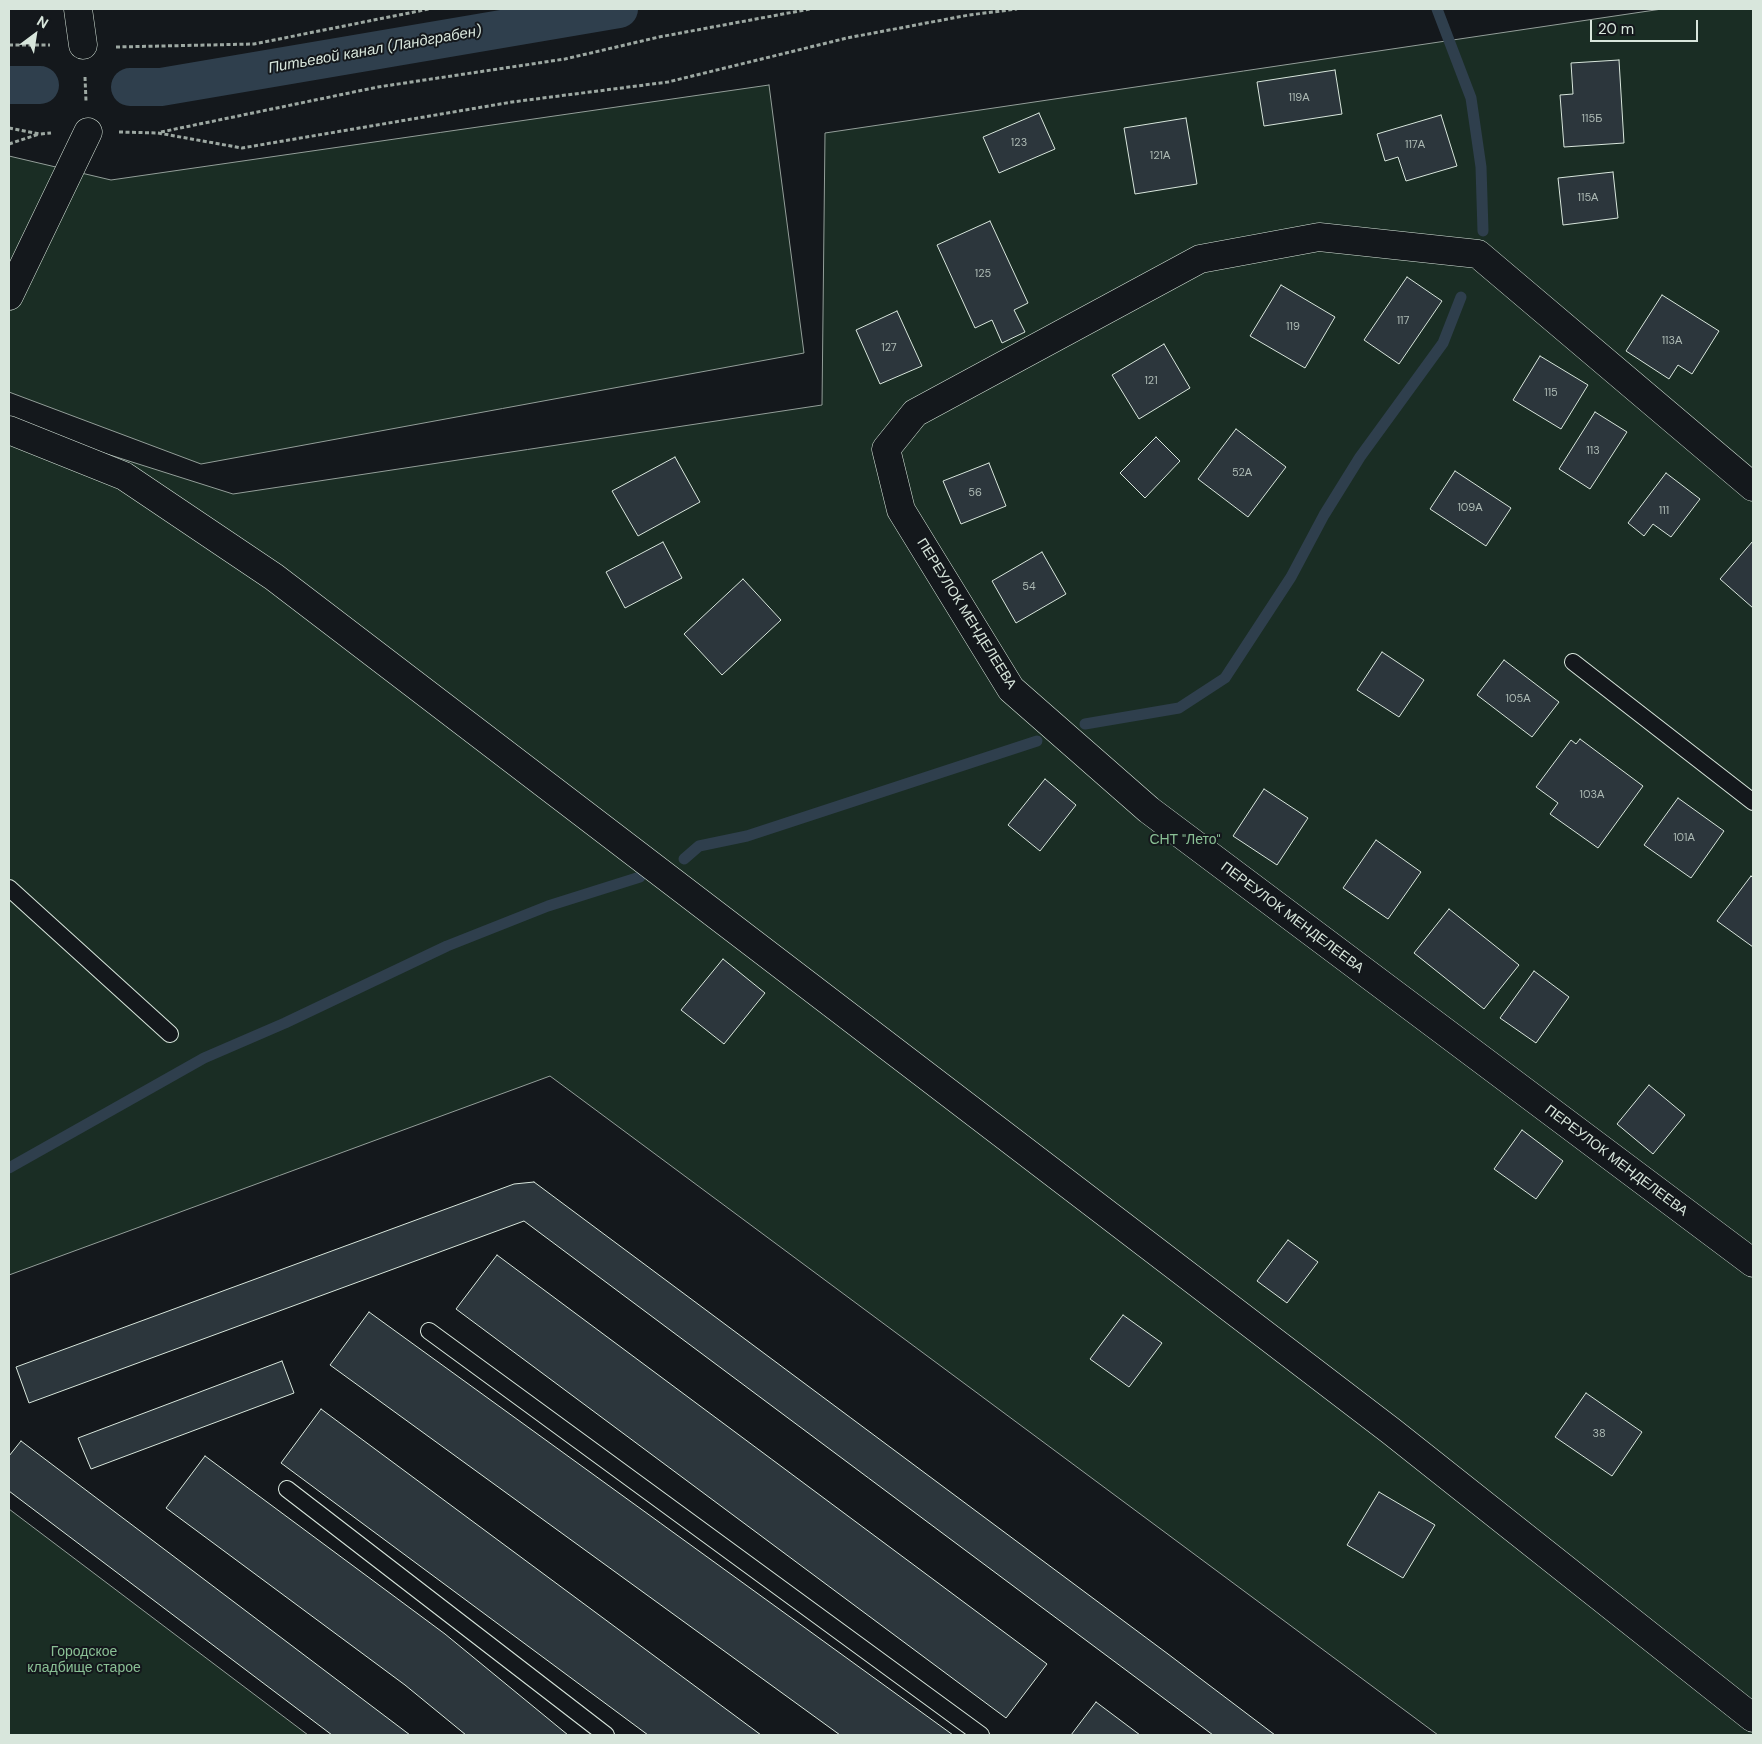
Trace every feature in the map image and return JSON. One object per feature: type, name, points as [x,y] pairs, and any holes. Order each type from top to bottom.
[{"type":"street","points":[[78,9],[83,45]]},
{"type":"street","points":[[9,296],[88,132]]},
{"type":"street","name":"ПЕРЕУЛОК МЕНДЕЛЕЕВА","points":[[1753,487],[1478,254],[1319,237],[1200,259],[915,413],[886,449],[901,510],[1011,690],[1149,810],[1753,1263]]},
{"type":"street","points":[[9,430],[124,476],[274,577],[1391,1430],[1753,1718]]},
{"type":"lane","points":[[1572,662],[1753,802]]},
{"type":"lane","points":[[9,888],[170,1034]]},
{"type":"lane","points":[[428,1331],[981,1735]]},
{"type":"lane","points":[[287,1489],[606,1735]]},
{"type":"path","points":[[9,45],[83,45],[141,48],[254,44],[429,9]]},
{"type":"path","points":[[810,9],[659,37],[565,59],[378,87],[158,133],[242,148],[512,102],[668,82],[847,38],[969,15],[1016,9]]},
{"type":"path","points":[[83,45],[88,132]]},
{"type":"path","points":[[9,144],[40,134]]},
{"type":"green space","name":"СНТ \"Лето\"","points":[[1662,9],[1753,9],[1753,1735],[1438,1735],[550,1076],[9,1275],[9,423],[233,494],[822,405],[825,133]]},
{"type":"green space","points":[[769,85],[804,353],[201,464],[9,392],[9,156],[111,180]]},
{"type":"green space","name":"Городское кладбище старое","points":[[9,1509],[308,1735],[9,1735]]},
{"type":"building","points":[[1619,60],[1624,143],[1564,147],[1560,95],[1573,94],[1571,63]]},
{"type":"building","points":[[1335,70],[1342,114],[1264,126],[1257,82]]},
{"type":"building","points":[[1039,113],[1055,149],[999,173],[983,137]]},
{"type":"building","points":[[1441,115],[1457,166],[1406,181],[1398,157],[1385,161],[1377,134]]},
{"type":"building","points":[[1186,118],[1197,184],[1135,194],[1124,128]]},
{"type":"building","points":[[1613,172],[1618,218],[1563,225],[1558,178]]},
{"type":"building","points":[[990,221],[1028,303],[1014,310],[1025,332],[1002,343],[992,320],[975,328],[937,245]]},
{"type":"building","points":[[1407,277],[1442,301],[1399,364],[1364,340]]},
{"type":"building","points":[[1281,285],[1335,317],[1305,368],[1250,336]]},
{"type":"building","points":[[1662,295],[1719,331],[1692,374],[1678,365],[1669,379],[1626,351]]},
{"type":"building","points":[[897,311],[922,366],[880,384],[856,330]]},
{"type":"building","points":[[1164,344],[1190,388],[1139,419],[1112,375]]},
{"type":"building","points":[[1540,356],[1588,385],[1561,429],[1513,400]]},
{"type":"building","points":[[1595,412],[1627,432],[1590,489],[1559,469]]},
{"type":"building","points":[[1236,429],[1286,467],[1248,517],[1198,479]]},
{"type":"building","points":[[1156,437],[1180,461],[1145,498],[1120,473]]},
{"type":"building","points":[[675,457],[700,502],[638,536],[612,491]]},
{"type":"building","points":[[989,463],[1006,506],[961,524],[943,481]]},
{"type":"building","points":[[1455,471],[1511,508],[1486,546],[1430,509]]},
{"type":"building","points":[[1666,473],[1700,499],[1671,537],[1653,524],[1644,536],[1628,523]]},
{"type":"building","points":[[1753,541],[1753,608],[1720,579]]},
{"type":"building","points":[[663,542],[682,578],[625,608],[606,572]]},
{"type":"building","points":[[1042,552],[1066,594],[1016,623],[992,581]]},
{"type":"building","points":[[743,579],[781,620],[722,675],[684,634]]},
{"type":"building","points":[[1382,652],[1424,680],[1399,717],[1357,690]]},
{"type":"building","points":[[1504,660],[1559,702],[1532,737],[1477,695]]},
{"type":"building","points":[[1580,739],[1643,786],[1598,848],[1550,814],[1558,803],[1536,787],[1571,740],[1576,744]]},
{"type":"building","points":[[1045,779],[1076,805],[1040,851],[1008,825]]},
{"type":"building","points":[[1264,789],[1308,818],[1277,865],[1233,836]]},
{"type":"building","points":[[1678,798],[1724,831],[1691,878],[1644,845]]},
{"type":"building","points":[[1376,840],[1421,872],[1388,919],[1343,888]]},
{"type":"building","points":[[1751,876],[1753,878],[1753,947],[1717,921]]},
{"type":"building","points":[[1449,909],[1519,965],[1484,1009],[1414,953]]},
{"type":"building","points":[[723,959],[765,993],[724,1044],[681,1010]]},
{"type":"building","points":[[1534,971],[1569,997],[1536,1043],[1500,1018]]},
{"type":"building","points":[[1649,1085],[1685,1115],[1653,1154],[1617,1124]]},
{"type":"building","points":[[1522,1130],[1563,1161],[1536,1199],[1494,1169]]},
{"type":"building","points":[[534,1182],[1275,1735],[1213,1735],[524,1221],[29,1403],[16,1367],[514,1184]]},
{"type":"building","points":[[1288,1240],[1318,1262],[1287,1303],[1257,1281]]},
{"type":"building","points":[[497,1255],[1047,1664],[1006,1718],[456,1309]]},
{"type":"building","points":[[369,1312],[953,1735],[840,1735],[330,1365]]},
{"type":"building","points":[[1123,1315],[1162,1343],[1129,1387],[1090,1359]]},
{"type":"building","points":[[282,1361],[294,1393],[91,1469],[78,1438]]},
{"type":"building","points":[[1586,1393],[1642,1432],[1612,1476],[1555,1437]]},
{"type":"building","points":[[321,1409],[761,1735],[648,1735],[281,1463]]},
{"type":"building","points":[[21,1441],[410,1735],[332,1735],[9,1491],[9,1456]]},
{"type":"building","points":[[205,1456],[445,1634],[568,1735],[466,1735],[405,1685],[166,1508]]},
{"type":"building","points":[[1379,1492],[1435,1525],[1403,1578],[1347,1545]]},
{"type":"building","points":[[1096,1702],[1140,1735],[1071,1735]]},
{"type":"waterway","name":"Питьевой канал (Ландграбен)","points":[[130,87],[161,87],[619,9]]},
{"type":"waterway","points":[[1437,9],[1471,98],[1481,167],[1483,231]]},
{"type":"waterway","name":"Питьевой канал (Ландграбен)","points":[[9,85],[40,85]]},
{"type":"waterway","points":[[1085,724],[1179,708],[1225,678],[1291,577],[1324,515],[1360,457],[1443,343],[1461,297]]},
{"type":"waterway","points":[[684,859],[699,846],[747,836],[1037,741]]},
{"type":"waterway","points":[[9,1168],[204,1058],[285,1023],[447,946],[548,906],[640,877]]}]
